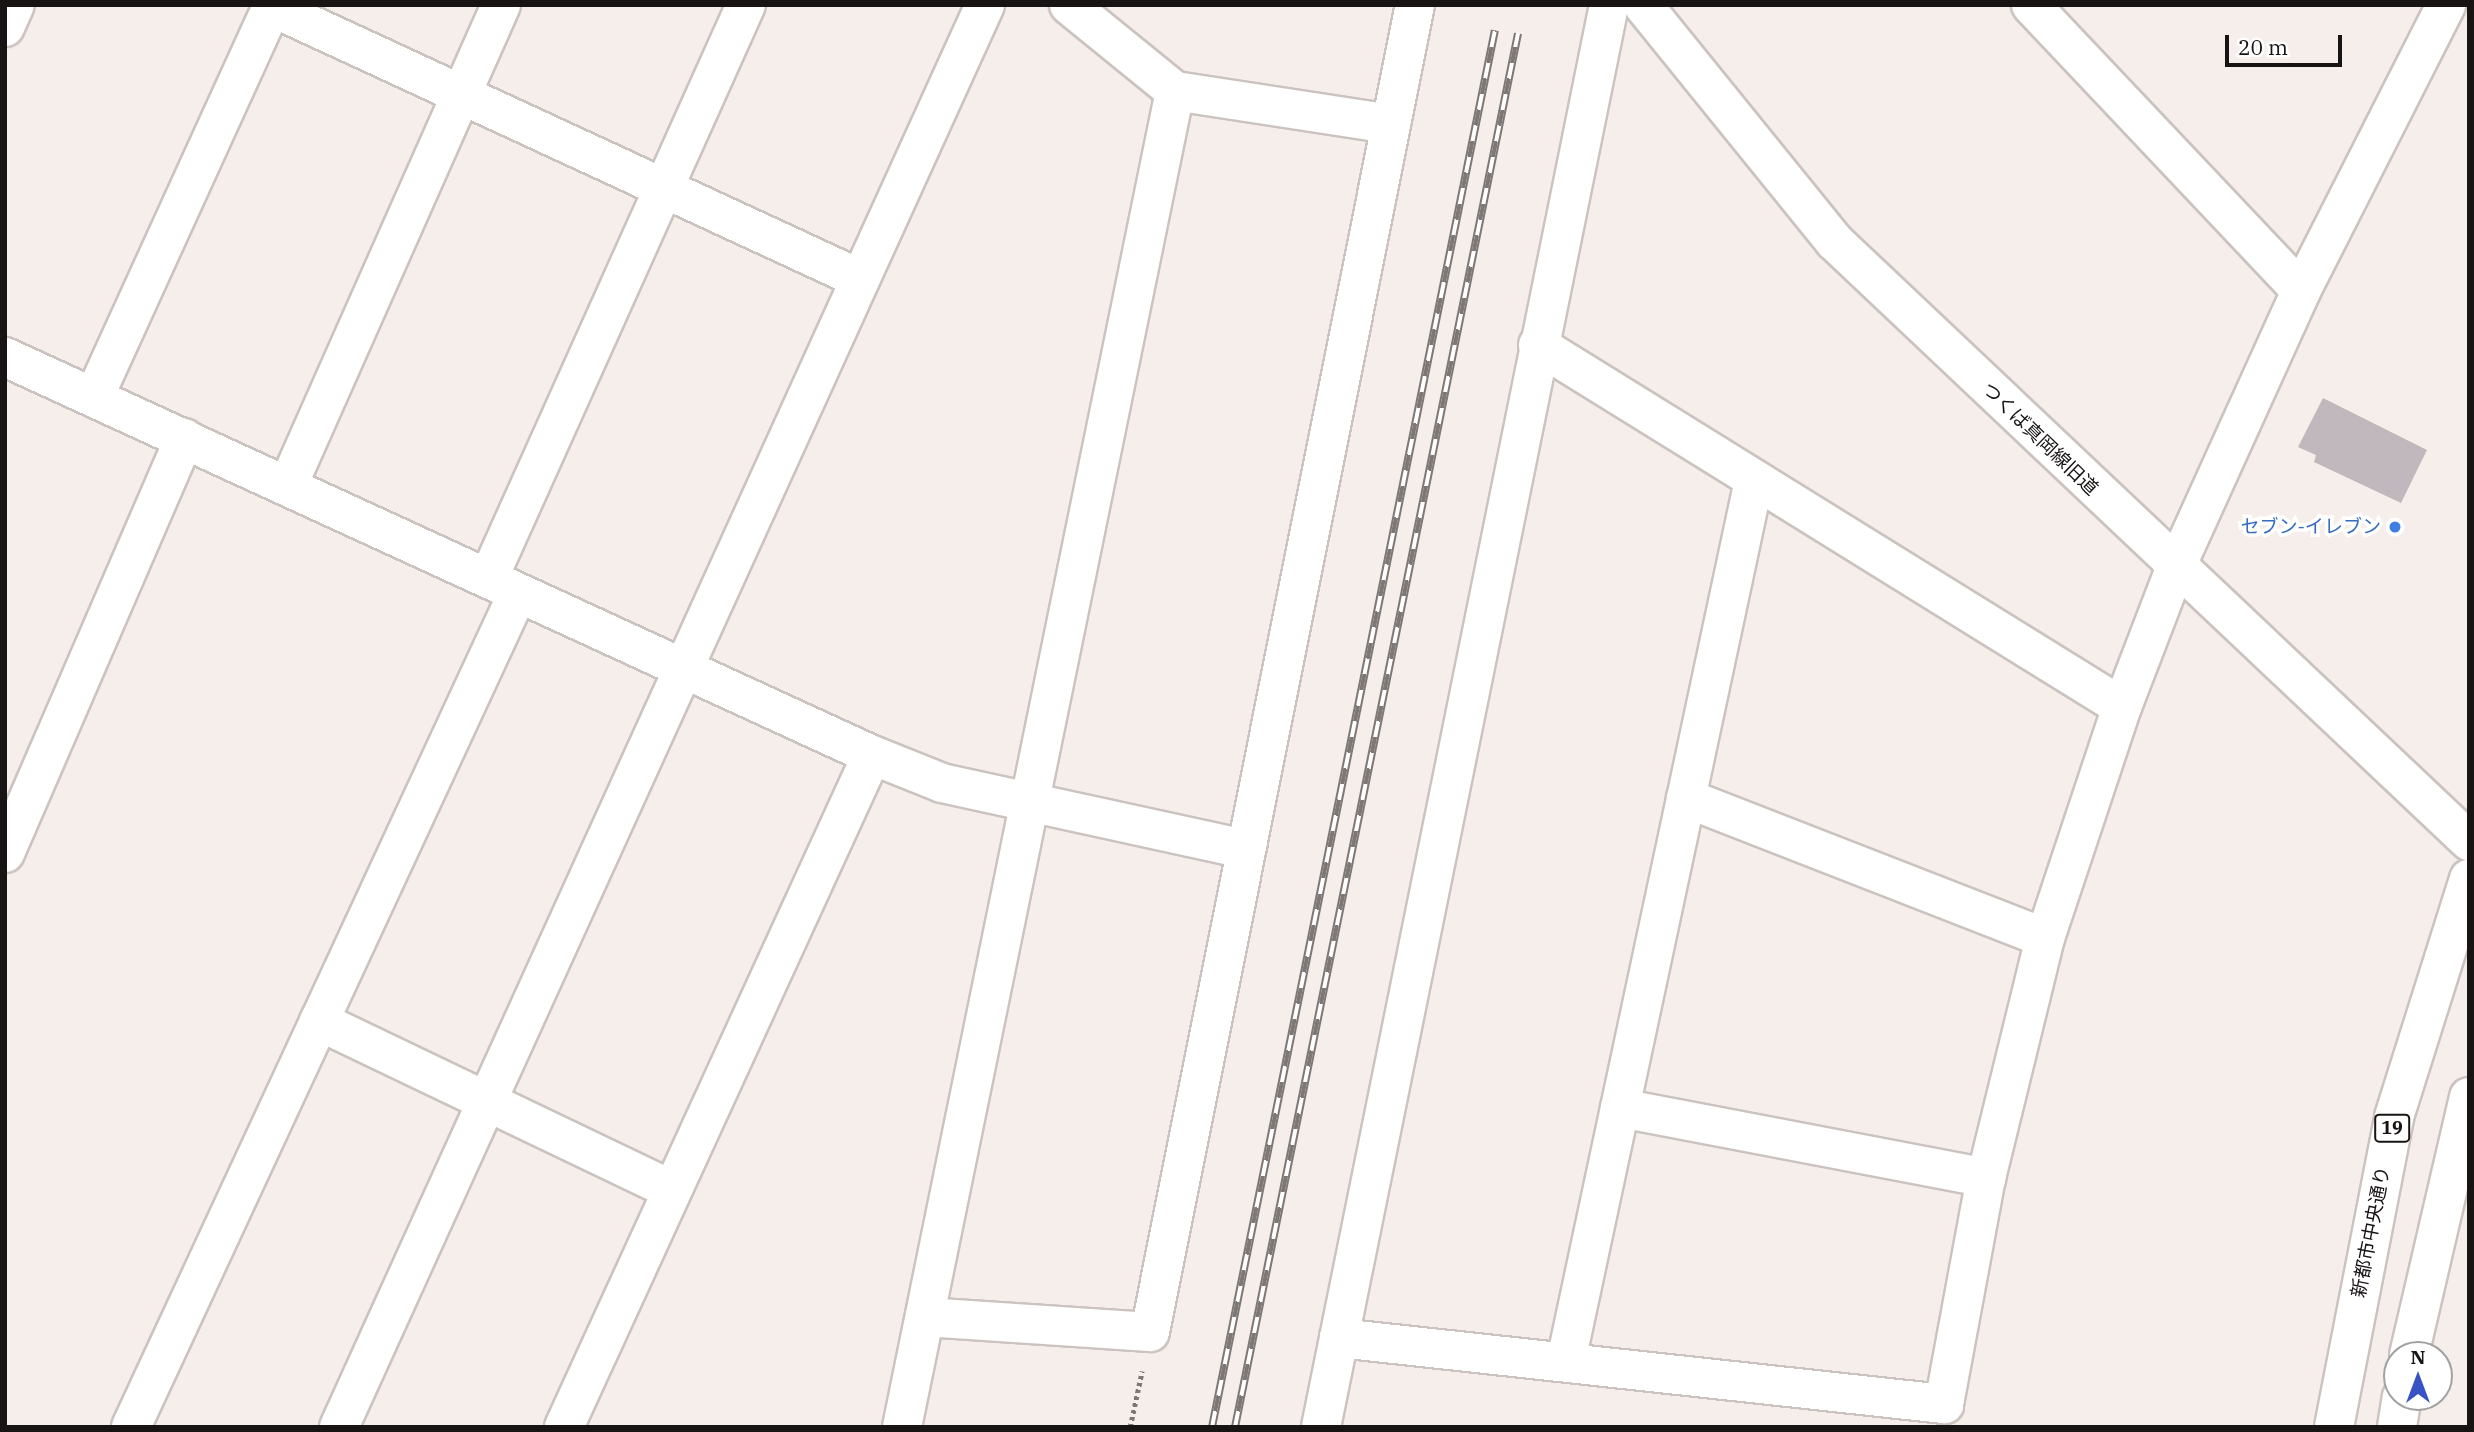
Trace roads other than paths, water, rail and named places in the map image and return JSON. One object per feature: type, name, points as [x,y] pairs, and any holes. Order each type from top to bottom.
[{"type":"street","points":[[5,27],[15,5]]},
{"type":"street","points":[[288,485],[501,5]]},
{"type":"street","points":[[131,1427],[319,1021],[504,585],[664,188],[746,5]]},
{"type":"street","points":[[340,1427],[985,5]]},
{"type":"street","points":[[1069,5],[1175,91],[1390,124]]},
{"type":"street","points":[[925,1317],[1150,1332],[1415,5]]},
{"type":"street","points":[[1321,1427],[1609,5]]},
{"type":"street","name":"つくば真岡線旧道","points":[[1643,5],[1834,241],[2175,569],[2469,842]]},
{"type":"street","points":[[2031,5],[2301,291]]},
{"type":"street","points":[[1339,1338],[1944,1404],[1986,1178],[2045,938],[2122,707],[2175,569],[2301,291],[2445,5]]},
{"type":"street","points":[[94,397],[273,6],[860,279]]},
{"type":"street","points":[[902,1427],[1175,91]]},
{"type":"street","points":[[1538,345],[2122,707]]},
{"type":"street","points":[[5,357],[872,755],[942,783],[1245,849]]},
{"type":"street","points":[[5,853],[184,438]]},
{"type":"street","points":[[1566,1361],[1754,480]]},
{"type":"street","points":[[564,1427],[872,755]]},
{"type":"street","points":[[1686,798],[2045,938]]},
{"type":"street","name":"新都市中央通り","points":[[2333,1427],[2394,1117],[2469,879]]},
{"type":"street","points":[[319,1021],[672,1190]]},
{"type":"street","points":[[2412,1341],[2469,1097]]},
{"type":"street","points":[[1620,1108],[1986,1178]]},
{"type":"railway","points":[[1212,1427],[1495,30]]},
{"type":"railway","points":[[1235,1427],[1518,33]]},
{"type":"place","name":"セブン-イレブン","points":[[2395,527]]}]
